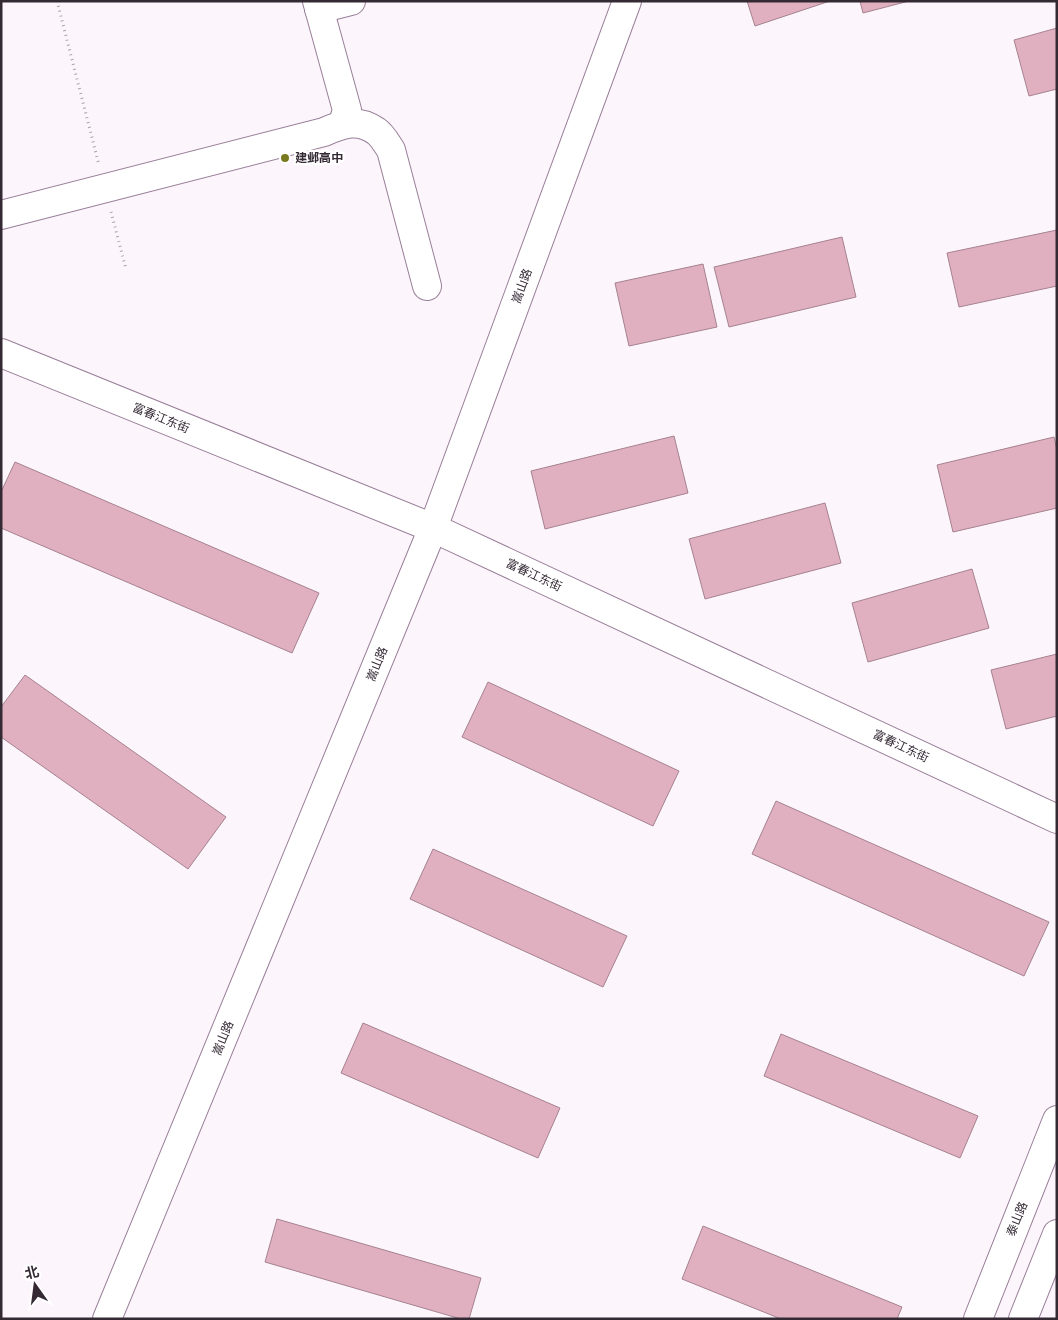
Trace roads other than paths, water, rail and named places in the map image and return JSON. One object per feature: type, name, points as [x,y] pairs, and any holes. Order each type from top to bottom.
[{"type":"street","points":[[344,123],[347,110],[318,5],[352,1]]},
{"type":"street","name":"嵩山路","points":[[107,1319],[433,528],[627,1]]},
{"type":"street","points":[[1,215],[324,132],[344,123],[363,125],[377,132],[391,150],[427,286]]},
{"type":"street","name":"富春江东街","points":[[1,353],[433,528],[1057,819]]},
{"type":"street","name":"泰山路","points":[[978,1319],[1057,1120]]},
{"type":"street","points":[[1023,1319],[1057,1234]]},
{"type":"place","name":"建邺高中","points":[[285,158]]}]
